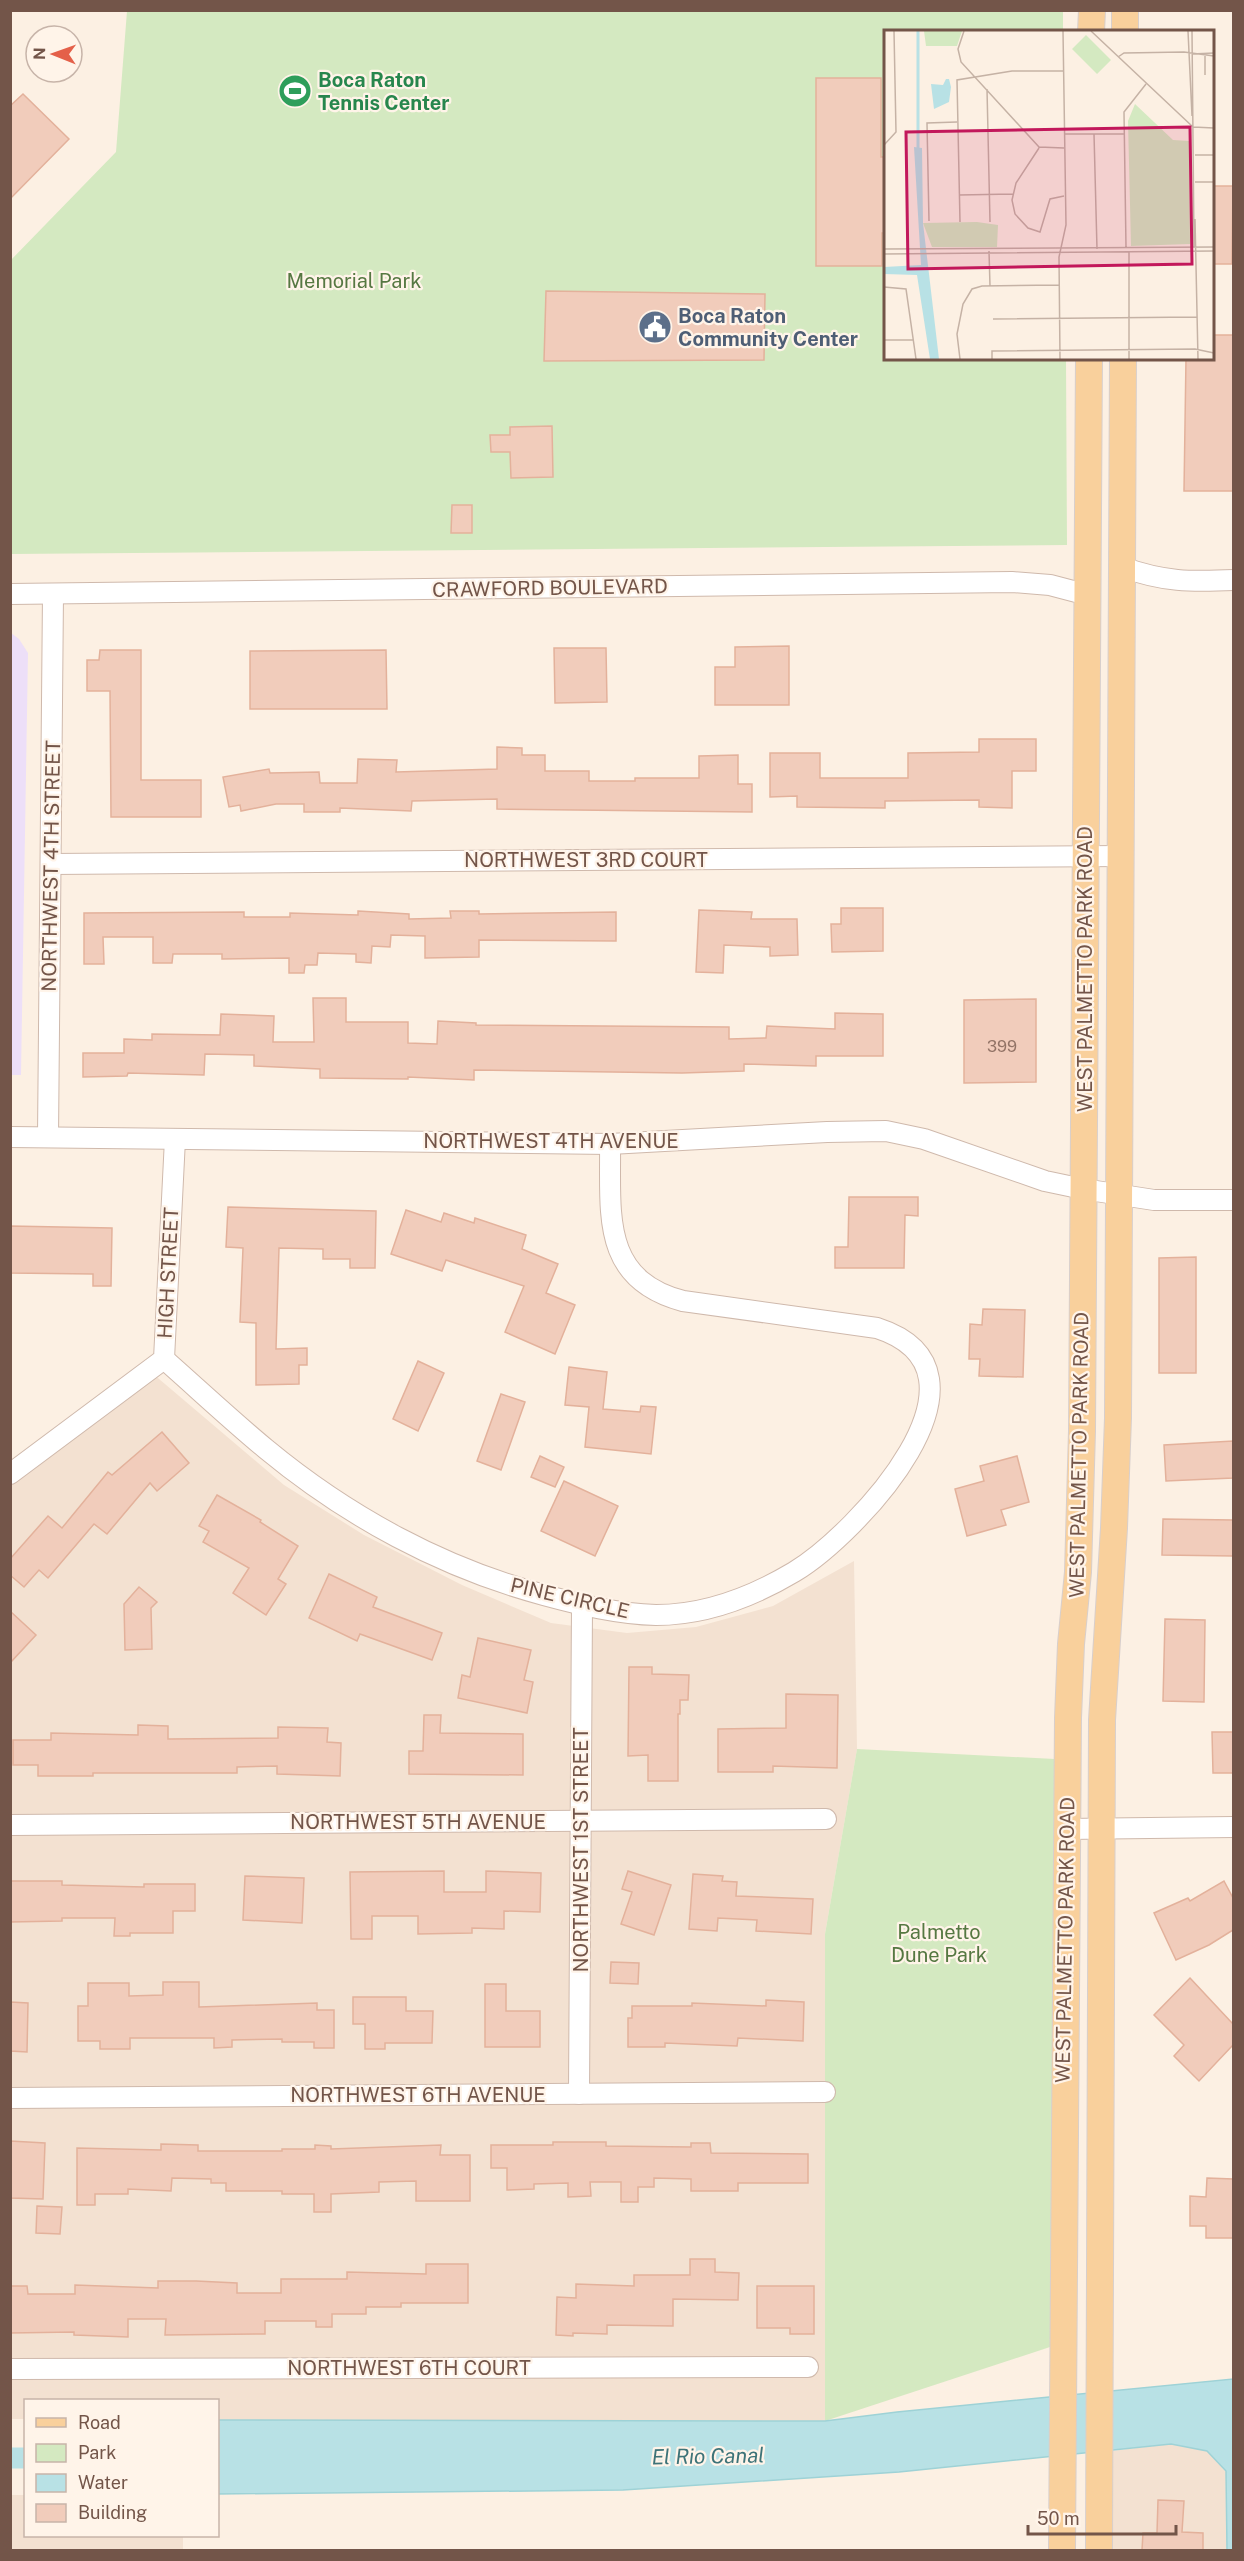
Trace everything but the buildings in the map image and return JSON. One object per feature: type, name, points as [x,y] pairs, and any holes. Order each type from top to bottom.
[{"type":"main road","points":[[1091,30],[1092,10]]},
{"type":"main road","points":[[1125,10],[1125,30]]},
{"type":"main road","name":"WEST PALMETTO PARK ROAD","points":[[1062,2550],[1066,1829],[1070,1666],[1078,1572],[1081,1497],[1089,360]]},
{"type":"main road","name":"WEST PALMETTO PARK ROAD","points":[[1099,2550],[1102,1720],[1114,1539],[1118,1418],[1123,360]]},
{"type":"main road","points":[[1088,508],[1107,553],[1122,567]]},
{"type":"main road","points":[[1088,595],[1102,611],[1121,671]]},
{"type":"street","points":[[1122,567],[1148,576],[1170,580],[1233,580]]},
{"type":"street","name":"CRAWFORD BOULEVARD","points":[[10,594],[1012,582],[1056,586],[1088,595]]},
{"type":"street","name":"NORTHWEST 4TH STREET","points":[[48,1137],[53,594]]},
{"type":"street","name":"NORTHWEST 3RD COURT","points":[[51,864],[1121,856]]},
{"type":"street","name":"NORTHWEST 4TH AVENUE","points":[[10,1137],[610,1144],[886,1131],[924,1138],[1045,1181],[1083,1189],[1154,1200],[1233,1200]]},
{"type":"street","name":"HIGH STREET","points":[[10,1474],[164,1359],[175,1139]]},
{"type":"street","name":"PINE CIRCLE","points":[[164,1359],[267,1450],[325,1493],[401,1540],[479,1575],[519,1589],[582,1605],[638,1614],[690,1612],[720,1606],[758,1591],[793,1572],[841,1537],[894,1477],[914,1444],[922,1425],[929,1386],[924,1365],[914,1347],[897,1335],[877,1328],[683,1301],[664,1296],[632,1273],[621,1257],[614,1239],[611,1219],[610,1144]]},
{"type":"street","name":"NORTHWEST 1ST STREET","points":[[579,2094],[582,1605]]},
{"type":"street","name":"NORTHWEST 5TH AVENUE","points":[[10,1825],[826,1819]]},
{"type":"street","points":[[1066,1829],[1233,1827]]},
{"type":"street","name":"NORTHWEST 6TH AVENUE","points":[[10,2098],[825,2092]]},
{"type":"street","name":"NORTHWEST 6TH COURT","points":[[10,2369],[808,2367]]},
{"type":"shaded area","points":[[11,633],[19,639],[28,653],[21,1075],[10,1075]]},
{"type":"shaded area","points":[[152,1373],[284,1485],[364,1535],[462,1585],[551,1623],[627,1633],[696,1627],[773,1606],[854,1561],[857,1749],[825,1934],[825,2421],[219,2420],[219,2399],[24,2399],[24,2419],[11,2419],[11,1482]]},
{"type":"shaded area","points":[[1171,2444],[1207,2451],[1226,2472],[1227,2550],[1111,2550],[1111,2451]]},
{"type":"shaded area","points":[[10,2495],[24,2495],[24,2537],[183,2537],[183,2550],[11,2550]]},
{"type":"green space","name":"Memorial Park","points":[[127,11],[1063,11],[1063,30],[884,30],[884,360],[1066,360],[1067,545],[11,554],[10,261],[116,152]]},
{"type":"green space","name":"Palmetto Dune Park","points":[[857,1749],[1055,1759],[1050,2347],[825,2421],[825,1934]]},
{"type":"water","points":[[1233,2379],[1233,2550],[1227,2550],[1226,2471],[1207,2451],[1171,2444],[899,2472],[623,2490],[219,2494],[219,2420],[825,2421]]},
{"type":"waterway","name":"El Rio Canal","points":[[10,2458],[24,2458]]},
{"type":"place","name":"Boca Raton Tennis Center","points":[[295,91]]},
{"type":"place","name":"Boca Raton Community Center","points":[[655,327]]}]
